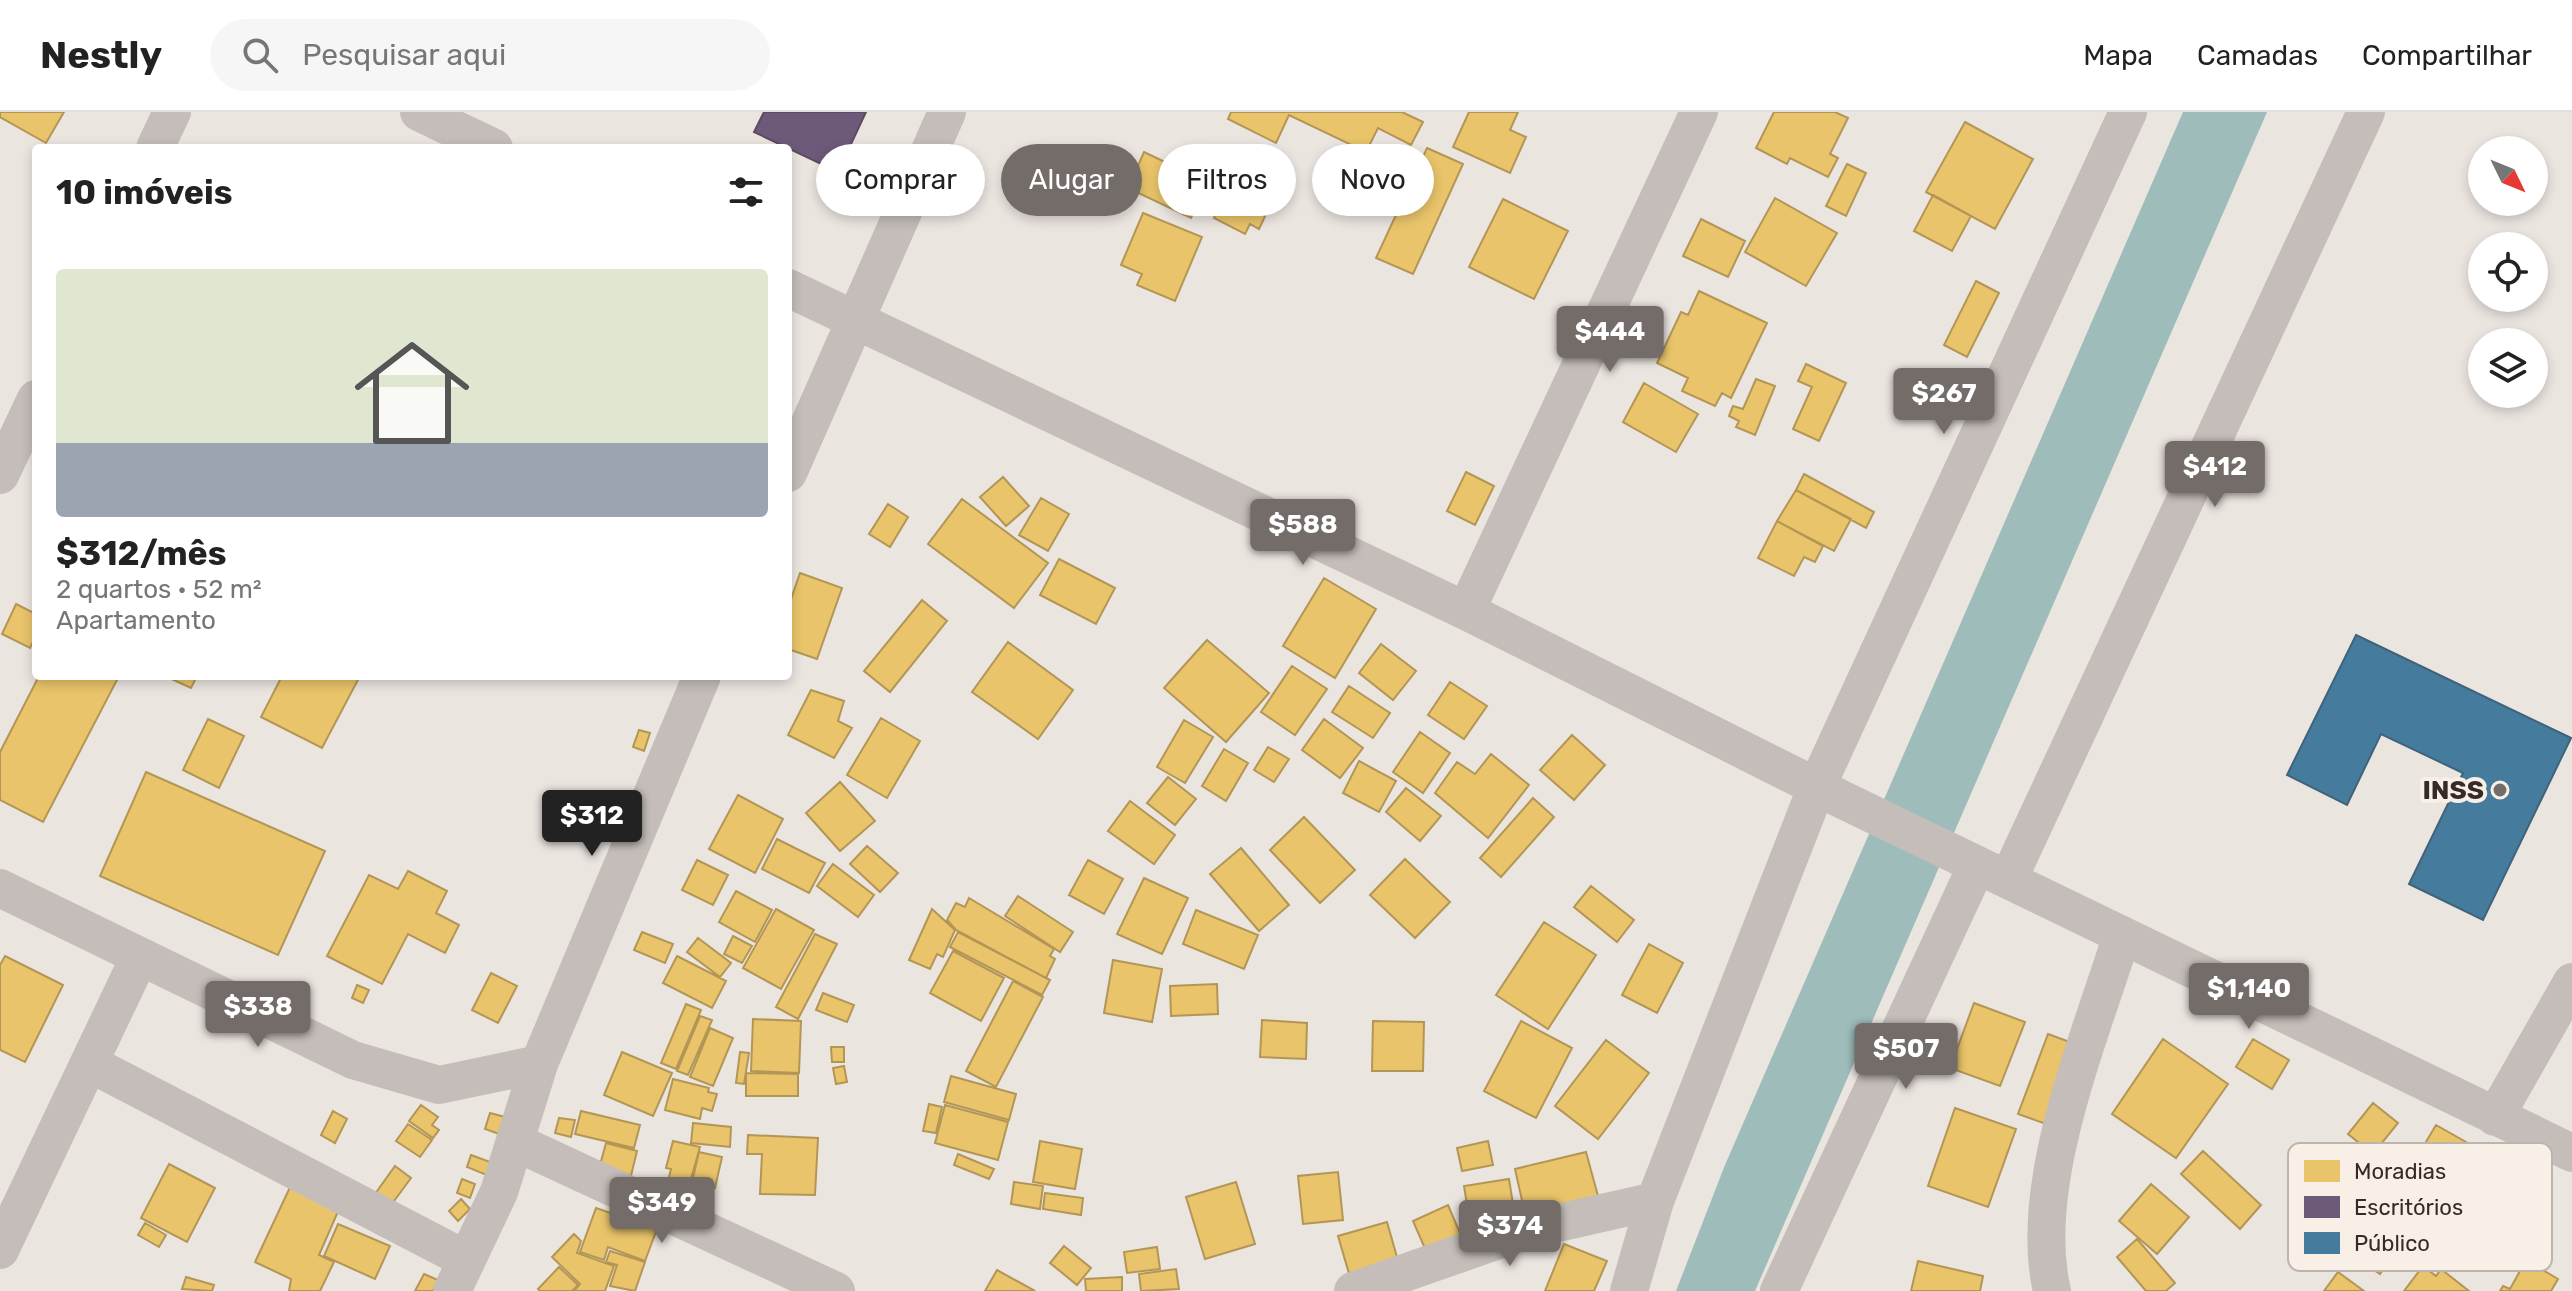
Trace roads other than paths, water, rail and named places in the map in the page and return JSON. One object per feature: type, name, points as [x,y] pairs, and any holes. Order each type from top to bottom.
[{"type":"street","points":[[157,144],[172,112]]},
{"type":"street","points":[[419,112],[486,144]]},
{"type":"street","points":[[792,464],[853,319],[947,112]]},
{"type":"street","points":[[1466,611],[1699,112]]},
{"type":"street","points":[[1629,1291],[1655,1201],[1829,792],[2128,112]]},
{"type":"street","points":[[1779,1291],[1979,866],[2366,112]]},
{"type":"street","points":[[792,290],[1466,611],[1979,866],[2551,1143]]},
{"type":"street","points":[[0,475],[32,407]]},
{"type":"street","points":[[89,1063],[459,1276],[499,1192],[539,1064],[700,680]]},
{"type":"street","points":[[0,888],[353,1060],[439,1085],[539,1064]]},
{"type":"street","points":[[2052,1291],[2046,1266],[2053,1158],[2122,935]]},
{"type":"street","points":[[0,1250],[139,958]]},
{"type":"street","points":[[2495,1117],[2572,982]]},
{"type":"street","points":[[515,1142],[836,1291]]},
{"type":"street","points":[[2552,1144],[2572,1153]]},
{"type":"street","points":[[1353,1291],[1527,1230],[1655,1201]]},
{"type":"water","points":[[2183,112],[2267,112],[1755,1291],[1676,1291],[1725,1165]]},
{"type":"place","name":"INSS","points":[[2500,790]]}]
